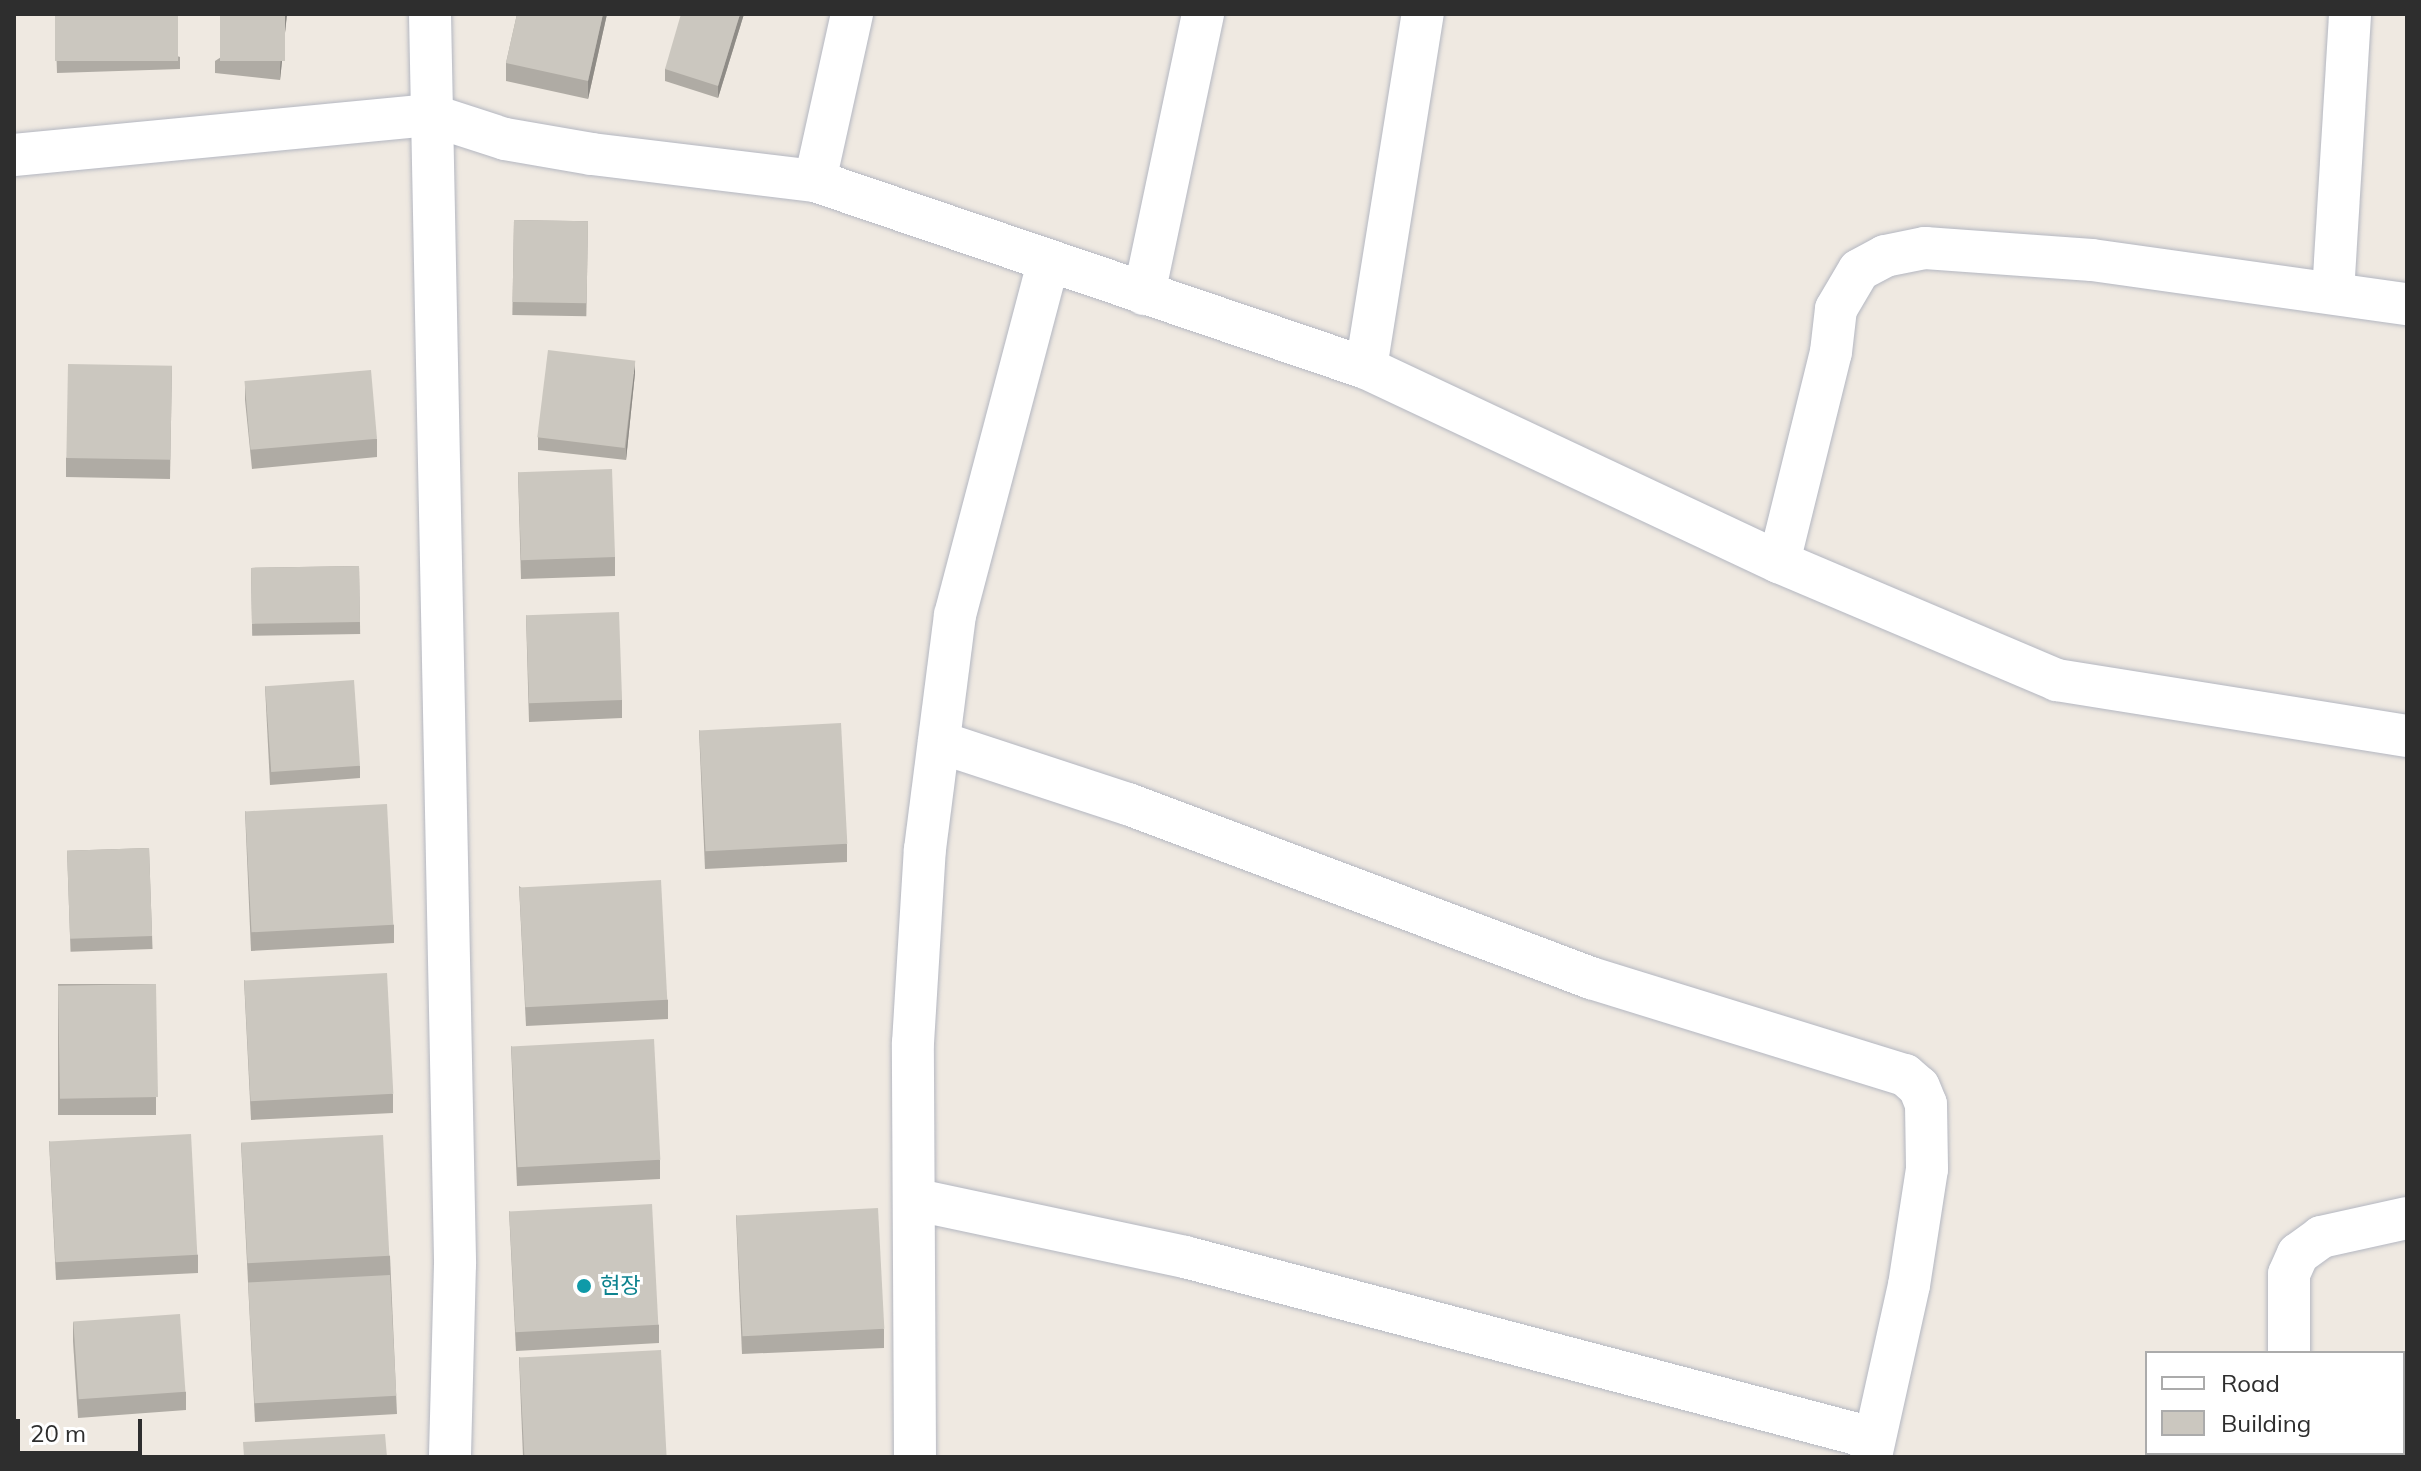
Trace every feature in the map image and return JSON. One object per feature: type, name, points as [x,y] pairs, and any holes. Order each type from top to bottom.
[{"type":"street","points":[[430,14],[449,836],[455,1264],[450,1457]]},
{"type":"street","points":[[815,181],[852,14]]},
{"type":"street","points":[[1144,294],[1203,14]]},
{"type":"street","points":[[1366,368],[1423,14]]},
{"type":"street","points":[[2333,293],[2350,14]]},
{"type":"street","points":[[14,155],[431,115],[505,139],[592,154],[815,181],[1048,263],[1366,368],[1779,562],[2057,680],[2407,736]]},
{"type":"street","points":[[1779,562],[1831,352],[1836,309],[1859,270],[1885,256],[1925,248],[2092,260],[2407,304]]},
{"type":"street","points":[[915,1457],[916,954],[939,742],[955,615],[1048,263]]},
{"type":"street","points":[[917,1200],[1185,1257],[1872,1448],[1909,1285],[1927,1169],[1926,1104],[1919,1087],[1905,1075],[1591,978],[1128,804],[939,742]]},
{"type":"street","points":[[2289,1351],[2289,1274],[2298,1254],[2321,1237],[2407,1218]]},
{"type":"building","points":[[55,14],[178,14],[178,61],[55,61]]},
{"type":"building","points":[[220,14],[285,14],[285,61],[220,61]]},
{"type":"building","points":[[517,14],[603,14],[588,81],[506,63]]},
{"type":"building","points":[[681,14],[740,14],[718,86],[665,69]]},
{"type":"building","points":[[514,220],[588,221],[587,303],[513,302]]},
{"type":"building","points":[[548,350],[635,361],[625,448],[537,437]]},
{"type":"building","points":[[68,364],[172,366],[170,460],[66,458]]},
{"type":"building","points":[[371,370],[377,439],[250,450],[244,381]]},
{"type":"building","points":[[612,469],[615,557],[521,560],[518,472]]},
{"type":"building","points":[[359,566],[360,622],[252,624],[251,568]]},
{"type":"building","points":[[619,612],[622,700],[529,703],[526,615]]},
{"type":"building","points":[[354,680],[360,766],[271,772],[265,686]]},
{"type":"building","points":[[841,723],[847,844],[706,851],[699,730]]},
{"type":"building","points":[[387,804],[393,925],[252,932],[245,811]]},
{"type":"building","points":[[149,848],[152,936],[70,939],[67,851]]},
{"type":"building","points":[[661,880],[667,1000],[525,1007],[519,887]]},
{"type":"building","points":[[387,973],[393,1094],[251,1101],[244,980]]},
{"type":"building","points":[[156,984],[158,1097],[60,1099],[58,986]]},
{"type":"building","points":[[654,1039],[660,1160],[518,1167],[511,1046]]},
{"type":"building","points":[[191,1134],[197,1255],[56,1262],[49,1141]]},
{"type":"building","points":[[383,1135],[389,1256],[248,1263],[241,1142]]},
{"type":"building","name":"현장","points":[[652,1204],[658,1325],[516,1332],[509,1211]]},
{"type":"building","points":[[878,1208],[884,1329],[743,1336],[736,1215]]},
{"type":"building","points":[[390,1275],[396,1396],[255,1403],[248,1282]]},
{"type":"building","points":[[180,1314],[185,1392],[79,1399],[73,1321]]},
{"type":"building","points":[[661,1350],[667,1457],[524,1457],[519,1357]]},
{"type":"building","points":[[385,1434],[387,1457],[244,1457],[243,1442]]},
{"type":"place","name":"현장","points":[[584,1286]]}]
